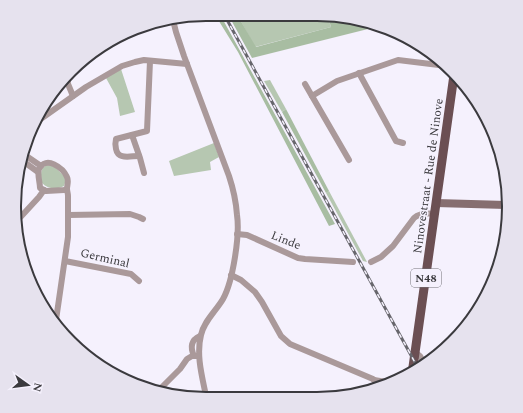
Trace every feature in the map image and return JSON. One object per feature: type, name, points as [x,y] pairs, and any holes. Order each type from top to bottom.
[{"type":"main road","name":"Ninovestraat - Rue de Ninove","points":[[415,352],[453,81]]},
{"type":"main road","points":[[436,203],[502,205]]},
{"type":"main road","name":"N48","points":[[413,365],[415,352]]},
{"type":"street","points":[[175,24],[187,64],[229,176],[238,214],[237,234],[231,275],[223,298],[204,325],[200,336],[196,338],[191,345],[191,351],[197,356],[205,392]]},
{"type":"street","points":[[312,96],[337,81],[398,60],[436,65]]},
{"type":"street","points":[[45,116],[92,83],[122,66],[138,61],[187,64]]},
{"type":"street","points":[[139,156],[119,156],[117,154],[115,142],[116,139],[147,131],[150,61]]},
{"type":"street","points":[[358,73],[396,141],[403,143]]},
{"type":"street","points":[[68,83],[73,96]]},
{"type":"street","points":[[305,84],[349,160]]},
{"type":"street","points":[[132,135],[144,173]]},
{"type":"street","points":[[27,158],[40,169],[40,188],[46,191],[67,189]]},
{"type":"street","points":[[26,162],[40,169]]},
{"type":"street","name":"Germinal","points":[[40,169],[47,163],[55,164],[67,176],[68,179],[68,236],[57,316]]},
{"type":"street","points":[[21,217],[44,190]]},
{"type":"street","points":[[68,215],[130,214],[139,216],[143,219]]},
{"type":"street","points":[[371,262],[390,250],[418,214],[435,214]]},
{"type":"street","name":"Linde","points":[[237,234],[247,235],[298,258],[353,262]]},
{"type":"street","name":"Germinal","points":[[65,260],[130,274],[139,281]]},
{"type":"street","points":[[231,275],[241,280],[255,292],[280,336],[290,344],[376,382]]},
{"type":"street","points":[[415,352],[422,359]]},
{"type":"street","points":[[162,387],[180,369],[187,359],[197,356]]},
{"type":"street","points":[[373,380],[379,381]]},
{"type":"green space","points":[[219,21],[224,21],[335,224],[329,226],[238,52]]},
{"type":"green space","points":[[232,21],[241,21],[256,47],[331,27],[329,21],[369,29],[252,58]]},
{"type":"green space","points":[[241,21],[329,21],[331,27],[255,47]]},
{"type":"green space","points":[[121,69],[135,112],[120,116],[117,98],[106,78]]},
{"type":"green space","points":[[270,80],[286,109],[282,112],[264,81]]},
{"type":"green space","points":[[286,109],[329,191],[326,193],[282,112]]},
{"type":"green space","points":[[214,143],[219,157],[210,162],[211,170],[174,176],[169,161]]},
{"type":"green space","points":[[48,165],[55,167],[65,177],[66,180],[64,186],[52,188],[47,187],[42,183],[42,170]]},
{"type":"green space","points":[[329,191],[367,262],[363,261],[326,193]]},
{"type":"railway","points":[[228,21],[416,363]]}]
